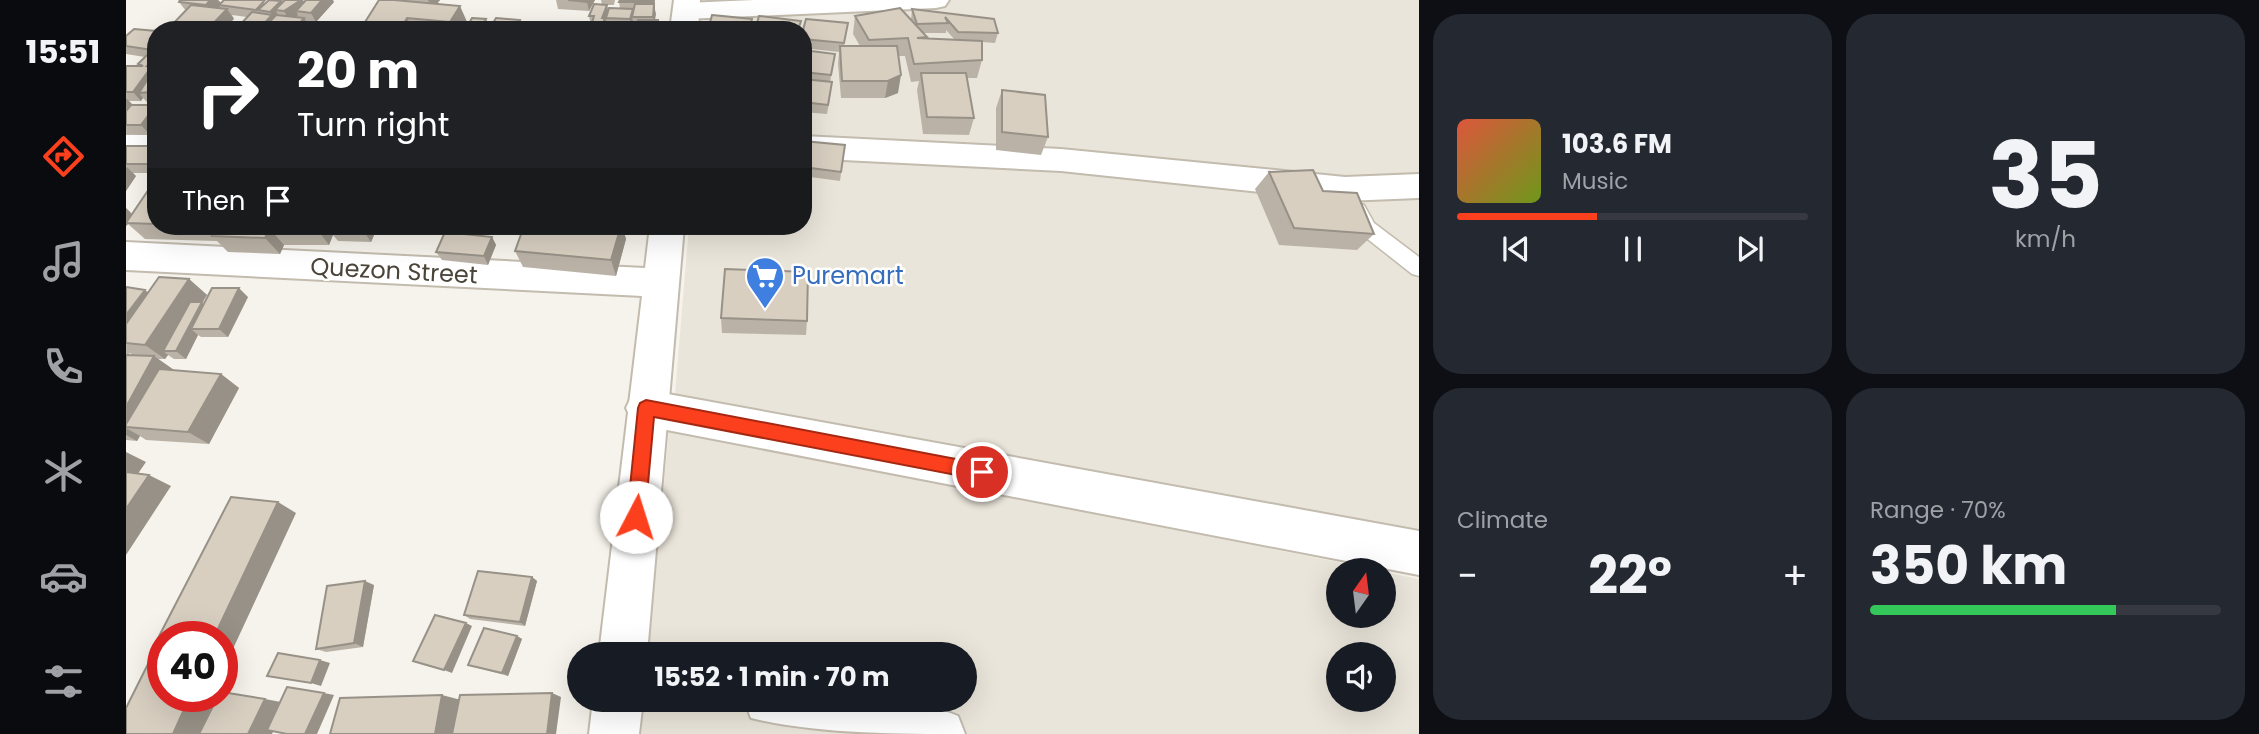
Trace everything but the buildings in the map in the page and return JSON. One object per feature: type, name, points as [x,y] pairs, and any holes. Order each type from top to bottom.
[{"type":"street","points":[[686,13],[936,0]]},
{"type":"street","points":[[126,146],[147,146]]},
{"type":"street","points":[[812,147],[1061,160],[1227,179],[1345,188],[1419,186]]},
{"type":"street","points":[[623,642],[666,235]]},
{"type":"street","name":"Quezon Street","points":[[126,256],[662,283]]},
{"type":"street","points":[[646,408],[1419,553]]},
{"type":"street","points":[[614,734],[617,712]]},
{"type":"street","points":[[829,712],[940,734]]},
{"type":"lane","points":[[1345,188],[1367,228],[1419,268]]},
{"type":"shaded area","points":[[708,0],[1419,0],[1419,537],[675,394],[688,235],[812,235],[812,21],[706,21]]},
{"type":"shaded area","points":[[669,429],[1326,560],[1326,628],[1396,628],[1396,574],[1419,579],[1419,734],[641,734],[643,712],[977,712],[977,642],[649,642]]},
{"type":"place","name":"Puremart","points":[[765,310]]},
{"type":"route","points":[[636,517],[646,408],[982,472]]}]
